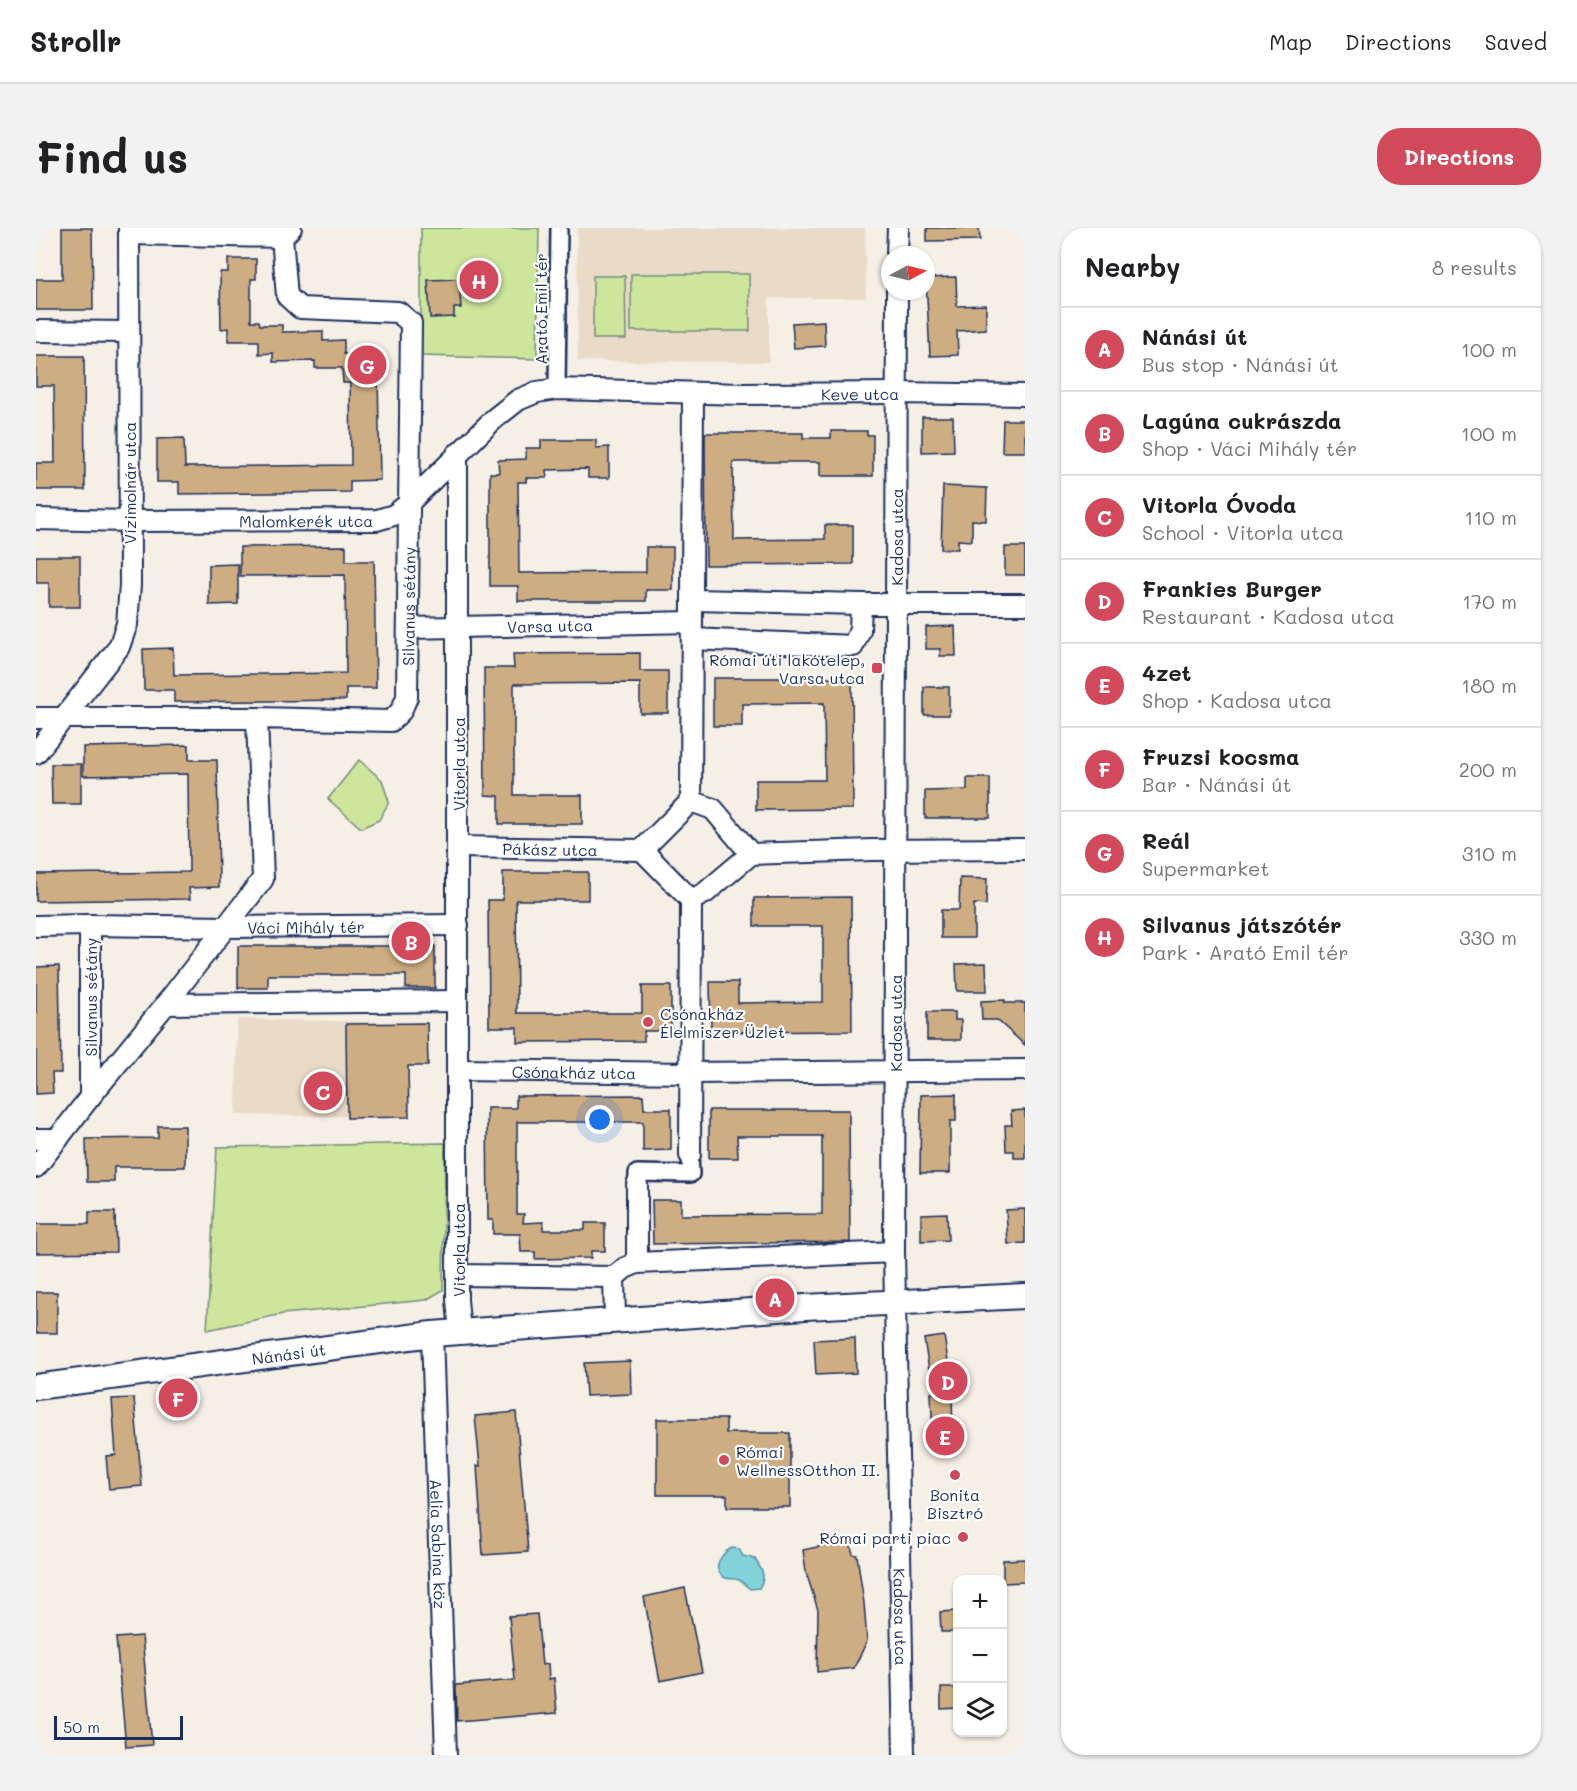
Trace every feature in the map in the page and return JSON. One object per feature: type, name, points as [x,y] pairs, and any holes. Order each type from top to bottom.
[{"type":"street","name":"Arató Emil tér","points":[[557,389],[559,228]]},
{"type":"street","points":[[897,246],[898,228]]},
{"type":"street","points":[[129,231],[286,232]]},
{"type":"street","name":"Vízimolnár utca","points":[[36,753],[119,647],[127,624],[130,585],[129,231]]},
{"type":"street","name":"Silvanus sétány","points":[[36,1167],[262,879],[257,718],[391,721],[400,711],[407,697],[411,323],[398,312],[300,308],[287,296],[286,232]]},
{"type":"street","name":"Kadosa utca","points":[[897,300],[894,1251],[904,1755]]},
{"type":"street","points":[[36,331],[128,332]]},
{"type":"street","points":[[458,454],[494,419],[518,400],[537,392],[557,389],[693,393],[691,801],[642,850],[691,900],[691,1174],[637,1173],[637,1263]]},
{"type":"street","name":"Keve utca","points":[[693,393],[1025,395]]},
{"type":"street","name":"Malomkerék utca","points":[[36,519],[377,520],[394,515],[408,504],[458,454]]},
{"type":"street","name":"Vitorla utca","points":[[458,454],[457,1001],[460,1332]]},
{"type":"street","points":[[692,600],[861,604],[1025,604]]},
{"type":"street","name":"Varsa utca","points":[[409,628],[692,631],[853,646],[861,630],[861,604]]},
{"type":"street","points":[[36,718],[257,718]]},
{"type":"street","points":[[691,801],[713,809],[751,854]]},
{"type":"street","name":"Pákász utca","points":[[458,847],[642,850]]},
{"type":"street","points":[[691,900],[705,893],[751,854],[896,849],[1025,849]]},
{"type":"street","points":[[36,926],[90,925]]},
{"type":"street","name":"Silvanus sétány","points":[[90,1097],[90,925],[226,927]]},
{"type":"street","name":"Váci Mihály tér","points":[[226,927],[458,925]]},
{"type":"street","points":[[166,1004],[457,1001]]},
{"type":"street","name":"Csónakház utca","points":[[458,1070],[690,1072],[1025,1070]]},
{"type":"street","points":[[36,1139],[58,1139]]},
{"type":"street","points":[[458,1275],[614,1277],[625,1268],[637,1263],[894,1251]]},
{"type":"street","points":[[614,1277],[615,1320]]},
{"type":"street","name":"Nánási út","points":[[36,1387],[432,1334],[615,1320],[1025,1296]]},
{"type":"street","name":"Aelia Sabina köz","points":[[432,1334],[446,1755]]},
{"type":"shaded area","points":[[577,228],[865,228],[866,298],[769,298],[769,362],[578,361]]},
{"type":"shaded area","points":[[237,1019],[427,1023],[428,1066],[408,1066],[409,1117],[236,1115]]},
{"type":"green space","points":[[421,228],[539,228],[537,359],[421,356]]},
{"type":"green space","points":[[631,274],[749,274],[750,331],[631,331]]},
{"type":"green space","points":[[593,276],[625,276],[626,339],[593,339]]},
{"type":"green space","points":[[359,760],[382,780],[389,802],[379,820],[361,828],[328,799]]},
{"type":"green space","points":[[445,1143],[443,1290],[426,1300],[283,1314],[207,1330],[217,1147]]},
{"type":"water","points":[[732,1548],[739,1549],[743,1556],[755,1559],[763,1576],[759,1588],[750,1589],[739,1580],[723,1577],[718,1564],[725,1553]]},
{"type":"building","points":[[62,228],[92,228],[93,310],[36,310],[36,279],[62,279]]},
{"type":"building","points":[[927,228],[979,228],[980,240],[927,241]]},
{"type":"building","points":[[228,259],[256,259],[256,279],[251,279],[251,321],[259,321],[260,325],[282,325],[282,332],[323,331],[323,341],[344,340],[344,354],[373,354],[373,375],[378,375],[380,480],[350,481],[350,492],[179,494],[179,482],[157,482],[157,439],[184,438],[185,467],[351,465],[350,383],[343,383],[342,368],[315,368],[315,361],[273,362],[273,353],[259,354],[259,341],[228,341],[228,328],[221,329],[220,272],[228,272]]},
{"type":"building","points":[[956,277],[957,306],[986,305],[986,329],[957,331],[958,355],[930,356],[927,300],[935,300],[935,278]]},
{"type":"building","points":[[459,279],[461,308],[454,308],[454,317],[430,318],[428,280]]},
{"type":"building","points":[[824,321],[825,346],[794,348],[792,323]]},
{"type":"building","points":[[36,356],[84,356],[85,490],[36,490],[36,463],[55,463],[54,386],[36,386]]},
{"type":"building","points":[[922,417],[953,417],[954,451],[922,452]]},
{"type":"building","points":[[1003,420],[1025,420],[1025,452],[1002,452]]},
{"type":"building","points":[[831,431],[867,431],[867,435],[873,435],[873,476],[820,476],[820,462],[733,462],[734,540],[825,539],[825,525],[853,525],[853,564],[706,565],[705,433],[803,433],[803,438],[831,438]]},
{"type":"building","points":[[541,440],[596,440],[596,448],[609,447],[609,478],[588,478],[588,469],[546,470],[547,478],[526,478],[526,482],[518,482],[519,573],[646,572],[646,547],[673,547],[673,590],[646,590],[646,601],[518,601],[518,586],[490,586],[490,473],[499,473],[498,460],[526,459],[526,448],[541,448]]},
{"type":"building","points":[[943,486],[987,488],[986,521],[972,520],[972,541],[958,540],[958,549],[941,549]]},
{"type":"building","points":[[346,546],[346,561],[374,561],[376,688],[346,688],[346,700],[174,702],[174,690],[144,690],[143,649],[173,648],[174,675],[346,673],[345,575],[240,576],[240,547]]},
{"type":"building","points":[[1005,547],[1025,547],[1025,575],[1005,575]]},
{"type":"building","points":[[36,556],[80,556],[80,607],[49,607],[49,583],[36,583]]},
{"type":"building","points":[[238,564],[238,604],[209,605],[209,565]]},
{"type":"building","points":[[955,626],[956,656],[940,656],[940,649],[926,649],[926,627]]},
{"type":"building","points":[[640,653],[640,671],[668,671],[668,713],[640,713],[640,683],[514,684],[514,795],[582,795],[582,824],[499,824],[499,796],[485,795],[484,668],[514,668],[513,654]]},
{"type":"building","points":[[713,678],[852,678],[853,809],[756,810],[756,780],[825,780],[824,703],[742,704],[742,726],[713,726]]},
{"type":"building","points":[[924,687],[949,687],[949,715],[924,715]]},
{"type":"building","points":[[189,745],[189,760],[217,760],[219,887],[189,888],[190,899],[36,901],[36,874],[189,872],[188,774],[83,776],[83,747]]},
{"type":"building","points":[[51,764],[81,764],[81,804],[52,804]]},
{"type":"building","points":[[967,778],[990,778],[990,818],[925,818],[925,791],[967,790]]},
{"type":"building","points":[[503,872],[588,872],[588,900],[516,900],[517,1013],[642,1013],[642,986],[671,986],[671,1031],[644,1031],[644,1041],[517,1042],[517,1027],[489,1027],[488,900],[503,900]]},
{"type":"building","points":[[960,878],[987,879],[986,905],[974,904],[974,938],[941,938],[941,910],[959,910]]},
{"type":"building","points":[[851,897],[852,1031],[711,1032],[710,982],[738,982],[738,1003],[823,1002],[823,926],[754,926],[754,898]]},
{"type":"building","points":[[238,946],[435,946],[435,988],[406,988],[406,975],[268,975],[268,988],[238,988]]},
{"type":"building","points":[[986,963],[987,991],[957,991],[956,964]]},
{"type":"building","points":[[59,966],[61,1073],[52,1073],[53,1093],[36,1094],[36,967]]},
{"type":"building","points":[[1005,1000],[1005,1003],[1025,1003],[1025,1045],[997,1020],[982,1020],[981,1001]]},
{"type":"building","points":[[927,1012],[955,1012],[955,1020],[961,1020],[961,1040],[927,1040]]},
{"type":"building","points":[[427,1023],[428,1066],[408,1066],[409,1117],[347,1118],[346,1024]]},
{"type":"building","points":[[956,1094],[956,1121],[950,1121],[950,1173],[920,1173],[921,1095]]},
{"type":"building","points":[[643,1095],[644,1109],[671,1109],[671,1150],[643,1151],[643,1122],[517,1122],[517,1214],[524,1214],[523,1223],[543,1222],[543,1230],[585,1230],[585,1223],[605,1223],[605,1251],[591,1251],[591,1258],[535,1259],[535,1252],[521,1252],[520,1234],[493,1234],[493,1220],[488,1220],[487,1108],[516,1108],[516,1096]]},
{"type":"building","points":[[709,1110],[849,1110],[850,1242],[653,1244],[652,1200],[681,1200],[681,1215],[822,1214],[822,1136],[737,1136],[738,1158],[709,1158]]},
{"type":"building","points":[[1025,1110],[1025,1158],[1014,1158],[1014,1151],[1006,1151],[1005,1125],[1012,1125],[1011,1111]]},
{"type":"building","points":[[158,1126],[185,1126],[185,1167],[114,1167],[114,1182],[87,1182],[86,1139],[158,1138]]},
{"type":"building","points":[[1025,1209],[1025,1243],[1008,1244],[1006,1210]]},
{"type":"building","points":[[89,1212],[115,1212],[116,1252],[36,1253],[36,1224],[89,1224]]},
{"type":"building","points":[[947,1213],[948,1240],[921,1241],[921,1214]]},
{"type":"building","points":[[36,1292],[57,1292],[57,1333],[36,1333]]},
{"type":"building","points":[[944,1336],[949,1367],[929,1370],[924,1339]]},
{"type":"building","points":[[855,1338],[856,1373],[816,1375],[814,1340]]},
{"type":"building","points":[[630,1361],[631,1394],[586,1396],[584,1363]]},
{"type":"building","points":[[952,1392],[953,1441],[933,1442],[931,1393]]},
{"type":"building","points":[[134,1398],[142,1486],[109,1489],[106,1456],[116,1455],[112,1399]]},
{"type":"building","points":[[516,1412],[528,1552],[483,1555],[477,1466],[480,1466],[475,1416]]},
{"type":"building","name":"Római WellnessOtthon II.","points":[[657,1419],[726,1419],[726,1433],[790,1433],[790,1507],[727,1507],[727,1495],[657,1495]]},
{"type":"building","points":[[850,1543],[853,1554],[857,1555],[867,1641],[854,1668],[817,1672],[818,1610],[806,1572],[803,1550],[831,1544]]},
{"type":"building","points":[[1025,1559],[1025,1582],[1007,1583],[1007,1575],[1003,1575],[1003,1560]]},
{"type":"building","points":[[685,1588],[702,1672],[660,1681],[644,1597]]},
{"type":"building","points":[[953,1611],[953,1632],[941,1632],[940,1612]]},
{"type":"building","points":[[537,1614],[542,1665],[548,1664],[549,1679],[554,1678],[557,1713],[457,1721],[456,1685],[515,1680],[509,1616]]},
{"type":"building","points":[[142,1636],[152,1745],[126,1747],[116,1638]]},
{"type":"building","points":[[941,1688],[953,1688],[953,1708],[941,1709]]},
{"type":"place","name":"Silvanus játszótér","points":[[479,280]]},
{"type":"place","name":"Reál","points":[[367,365]]},
{"type":"place","name":"Római úti lakótelep, Varsa utca","points":[[877,668]]},
{"type":"place","name":"Lagúna cukrászda","points":[[411,941]]},
{"type":"place","name":"Csónakház Élelmiszer Üzlet","points":[[648,1022]]},
{"type":"place","name":"Vitorla Óvoda","points":[[323,1091]]},
{"type":"place","name":"Nánási út","points":[[775,1298]]},
{"type":"place","name":"Frankies Burger","points":[[948,1381]]},
{"type":"place","name":"Fruzsi kocsma","points":[[178,1398]]},
{"type":"place","name":"4zet","points":[[945,1436]]},
{"type":"place","name":"Római WellnessOtthon II.","points":[[724,1460]]},
{"type":"place","name":"Bonita Bisztró","points":[[955,1475]]},
{"type":"place","name":"Római parti piac","points":[[963,1537]]}]
